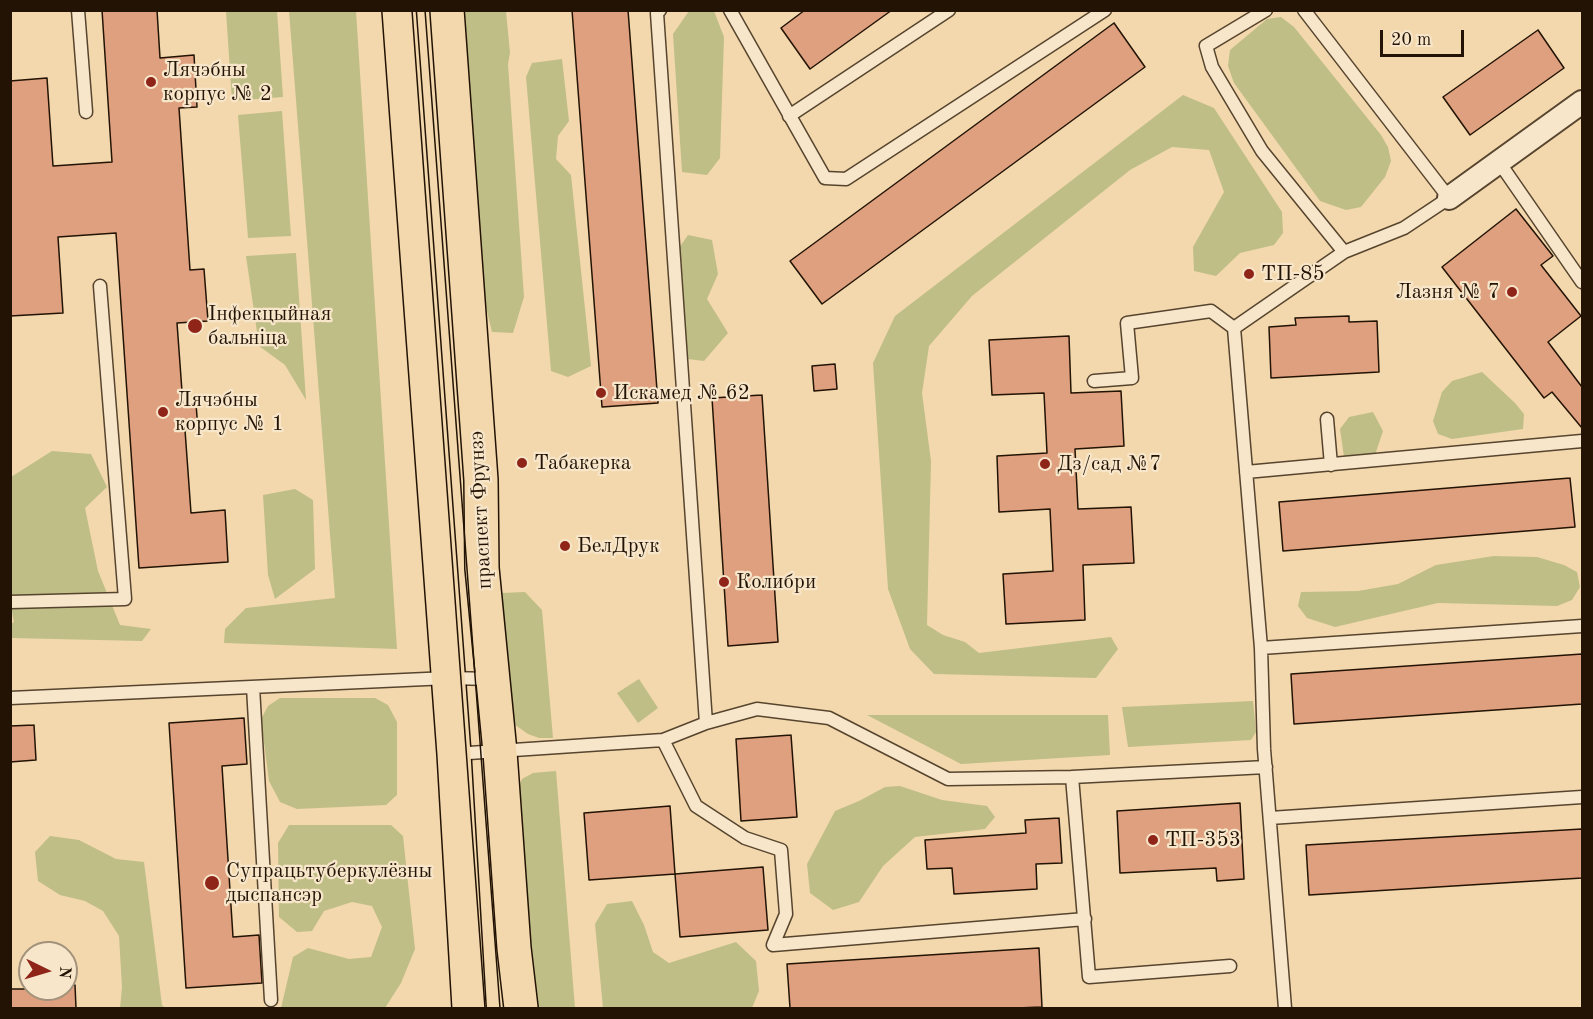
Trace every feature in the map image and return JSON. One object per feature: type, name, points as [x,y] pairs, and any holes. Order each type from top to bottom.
[{"type":"main road","name":"праспект Фрунзэ","points":[[399,10],[454,754],[469,1008]]},
{"type":"main road","name":"праспект Фрунзэ","points":[[447,10],[481,480],[482,568],[521,1008]]},
{"type":"street","points":[[1449,198],[1582,102]]},
{"type":"lane","points":[[78,10],[86,112]]},
{"type":"lane","points":[[660,10],[657,13],[706,723]]},
{"type":"lane","points":[[730,10],[825,178],[846,179],[1105,10]]},
{"type":"lane","points":[[789,116],[949,10]]},
{"type":"lane","points":[[1266,10],[1206,46],[1212,67],[1262,151],[1344,252]]},
{"type":"lane","points":[[1234,328],[1344,252],[1404,228],[1449,198],[1304,10]]},
{"type":"lane","points":[[1499,162],[1582,282]]},
{"type":"lane","points":[[10,602],[125,599],[100,286]]},
{"type":"lane","points":[[1094,381],[1132,378],[1127,323],[1211,311],[1234,328],[1261,648],[1266,767],[1285,1008]]},
{"type":"lane","points":[[1327,419],[1331,465]]},
{"type":"lane","points":[[1246,472],[1582,441]]},
{"type":"lane","points":[[1261,648],[1582,626]]},
{"type":"lane","points":[[10,698],[448,678],[493,679]]},
{"type":"lane","points":[[253,687],[271,1000]]},
{"type":"lane","points":[[454,754],[663,740],[706,723],[757,709],[829,718],[948,779],[1072,777],[1266,767]]},
{"type":"lane","points":[[663,740],[696,806],[746,838],[781,850],[786,914],[773,945],[1085,919]]},
{"type":"lane","points":[[1072,777],[1089,977],[1230,966]]},
{"type":"lane","points":[[1270,818],[1582,797]]},
{"type":"shaded area","points":[[226,11],[277,11],[283,97],[232,101]]},
{"type":"shaded area","points":[[289,11],[356,11],[397,649],[224,643],[225,629],[246,608],[335,598]]},
{"type":"shaded area","points":[[459,11],[506,11],[524,297],[513,333],[492,332],[478,274]]},
{"type":"shaded area","points":[[689,11],[714,11],[724,37],[720,158],[707,175],[682,172],[673,34]]},
{"type":"shaded area","points":[[1281,17],[1294,27],[1381,135],[1388,147],[1391,161],[1385,177],[1361,207],[1346,210],[1320,201],[1234,83],[1228,66],[1230,50],[1267,19]]},
{"type":"shaded area","points":[[562,59],[569,121],[558,136],[556,159],[571,175],[591,366],[568,377],[551,371],[526,77],[532,63]]},
{"type":"shaded area","points":[[1183,95],[1214,108],[1282,212],[1283,233],[1274,245],[1240,253],[1216,276],[1194,271],[1193,247],[1224,192],[1209,150],[1172,147],[1130,170],[972,296],[929,346],[922,393],[931,461],[927,625],[943,635],[965,642],[979,653],[1111,637],[1118,649],[1096,678],[934,674],[910,649],[888,589],[873,363],[895,316]]},
{"type":"shaded area","points":[[282,111],[291,236],[248,238],[238,115]]},
{"type":"shaded area","points":[[688,235],[712,240],[718,274],[707,299],[728,333],[704,361],[688,359],[679,248]]},
{"type":"shaded area","points":[[296,253],[306,400],[285,365],[259,346],[246,256]]},
{"type":"shaded area","points":[[1482,372],[1524,414],[1523,429],[1452,439],[1438,434],[1433,421],[1442,392],[1452,381]]},
{"type":"shaded area","points":[[1373,412],[1383,431],[1375,455],[1344,457],[1340,429],[1349,417]]},
{"type":"shaded area","points":[[52,451],[91,454],[107,487],[85,508],[98,571],[120,625],[151,629],[142,641],[11,638],[11,624],[14,622],[10,602],[11,477]]},
{"type":"shaded area","points":[[295,489],[313,500],[315,569],[275,599],[268,575],[263,495]]},
{"type":"shaded area","points":[[1494,556],[1537,557],[1564,565],[1577,572],[1580,587],[1572,600],[1557,606],[1438,603],[1335,627],[1307,618],[1298,606],[1301,592],[1358,591],[1398,584],[1436,565]]},
{"type":"shaded area","points":[[525,592],[542,610],[553,738],[539,738],[528,734],[511,722],[502,593]]},
{"type":"shaded area","points":[[639,679],[658,708],[638,723],[617,693]]},
{"type":"shaded area","points":[[280,698],[375,698],[388,705],[397,722],[397,795],[386,805],[297,809],[280,802],[269,781],[261,719],[268,706]]},
{"type":"shaded area","points":[[1253,701],[1256,732],[1251,740],[1128,747],[1122,707]]},
{"type":"shaded area","points":[[867,715],[1108,715],[1110,755],[961,764]]},
{"type":"shaded area","points":[[556,771],[575,1008],[536,1008],[532,995],[516,793],[522,779],[533,773]]},
{"type":"shaded area","points":[[900,786],[942,800],[987,806],[995,817],[985,829],[915,837],[883,866],[859,902],[833,910],[810,893],[807,864],[835,811],[885,787]]},
{"type":"shaded area","points":[[289,825],[391,825],[403,836],[415,949],[401,983],[385,1008],[281,1008],[293,957],[308,948],[349,959],[371,957],[382,927],[372,906],[352,902],[324,911],[312,931],[297,932],[279,917],[278,843]]},
{"type":"shaded area","points":[[50,836],[79,840],[116,859],[144,862],[162,1005],[165,1008],[120,1008],[122,987],[119,936],[103,911],[85,901],[60,895],[38,881],[35,852]]},
{"type":"shaded area","points":[[632,901],[644,925],[653,952],[669,963],[736,942],[756,961],[759,991],[752,1008],[603,1008],[595,924],[607,904]]},
{"type":"building","points":[[102,10],[157,10],[160,58],[194,55],[197,107],[179,108],[190,270],[204,269],[208,321],[177,323],[183,405],[196,404],[198,429],[185,430],[191,513],[225,510],[228,562],[139,568],[116,233],[58,237],[63,313],[10,316],[10,81],[47,78],[53,166],[112,162]]},
{"type":"building","points":[[572,10],[628,10],[658,403],[602,407]]},
{"type":"building","points":[[805,10],[892,10],[810,69],[781,28]]},
{"type":"building","points":[[1114,23],[1145,67],[822,304],[790,261]]},
{"type":"building","points":[[1538,30],[1564,68],[1470,135],[1443,97]]},
{"type":"building","name":"Лазня № 7","points":[[1516,209],[1553,256],[1541,265],[1581,316],[1548,342],[1582,387],[1582,428],[1552,392],[1544,398],[1442,267]]},
{"type":"building","points":[[1349,316],[1349,322],[1377,321],[1379,372],[1271,378],[1269,327],[1296,325],[1295,318]]},
{"type":"building","points":[[1069,336],[1071,393],[1121,391],[1124,446],[1075,449],[1078,509],[1131,507],[1134,563],[1083,565],[1085,620],[1006,624],[1003,574],[1053,571],[1050,509],[999,512],[997,456],[1047,453],[1044,393],[992,395],[989,340]]},
{"type":"building","points":[[835,364],[837,389],[814,391],[812,366]]},
{"type":"building","points":[[762,395],[778,642],[728,646],[712,398]]},
{"type":"building","points":[[1570,478],[1575,527],[1283,551],[1279,502]]},
{"type":"building","points":[[1582,654],[1582,704],[1294,724],[1291,674]]},
{"type":"building","points":[[244,718],[247,764],[222,766],[233,937],[259,935],[262,983],[186,988],[169,723]]},
{"type":"building","points":[[34,725],[36,760],[10,762],[10,726]]},
{"type":"building","points":[[791,735],[797,817],[741,821],[736,739]]},
{"type":"building","points":[[1240,803],[1244,879],[1217,881],[1216,868],[1120,873],[1117,811]]},
{"type":"building","points":[[670,806],[675,874],[589,880],[584,813]]},
{"type":"building","points":[[1059,818],[1062,863],[1036,864],[1037,889],[954,894],[952,868],[927,869],[925,840],[1026,833],[1025,820]]},
{"type":"building","points":[[1582,829],[1582,878],[1309,895],[1306,845]]},
{"type":"building","points":[[763,867],[768,930],[680,937],[675,874]]},
{"type":"building","points":[[1039,948],[1042,1007],[790,1008],[787,964]]},
{"type":"building","points":[[10,989],[18,989],[18,1001],[76,1001],[76,1008],[10,1008]]},
{"type":"tram line","points":[[412,10],[485,1008]]},
{"type":"tram line","points":[[425,10],[500,1008]]},
{"type":"place","name":"Лячэбны корпус № 2","points":[[151,82]]},
{"type":"place","name":"ТП-85","points":[[1249,274]]},
{"type":"place","name":"Лазня № 7","points":[[1512,292]]},
{"type":"place","name":"Інфекцыйная бальніца","points":[[195,326]]},
{"type":"place","name":"Искамед № 62","points":[[601,393]]},
{"type":"place","name":"Лячэбны корпус № 1","points":[[163,412]]},
{"type":"place","name":"Табакерка","points":[[522,463]]},
{"type":"place","name":"Дз/сад №7","points":[[1045,464]]},
{"type":"place","name":"БелДрук","points":[[565,546]]},
{"type":"place","name":"Колибри","points":[[724,582]]},
{"type":"place","name":"ТП-353","points":[[1153,840]]},
{"type":"place","name":"Супрацьтуберкулёзны дыспансэр","points":[[212,883]]}]
